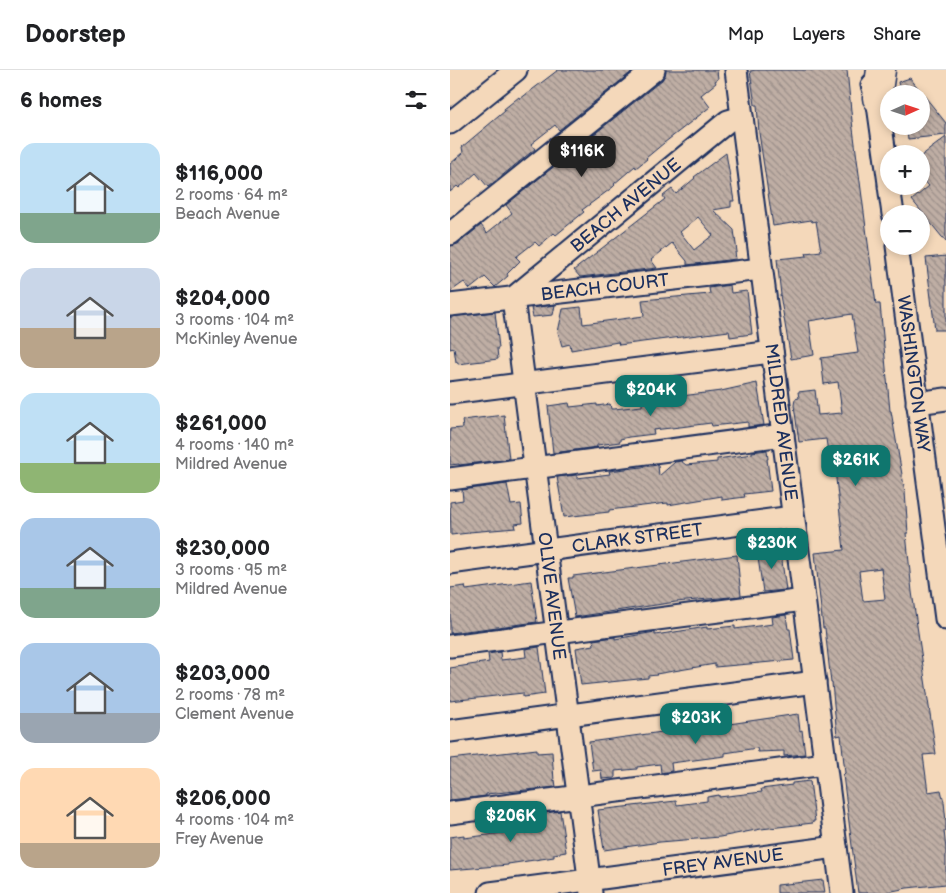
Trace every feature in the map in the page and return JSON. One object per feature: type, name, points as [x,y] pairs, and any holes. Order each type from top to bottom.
[{"type":"main road","points":[[878,98],[881,70]]},
{"type":"street","points":[[450,123],[516,70]]},
{"type":"street","points":[[453,226],[654,70]]},
{"type":"street","name":"MILDRED AVENUE","points":[[736,70],[842,893]]},
{"type":"street","points":[[869,70],[871,82],[878,98],[884,145]]},
{"type":"street","name":"BEACH AVENUE","points":[[513,298],[728,122],[742,117]]},
{"type":"street","name":"WASHINGTON WAY","points":[[897,255],[946,619]]},
{"type":"street","name":"BEACH COURT","points":[[450,305],[761,269]]},
{"type":"street","name":"OLIVE AVENUE","points":[[513,298],[590,886]]},
{"type":"street","points":[[450,393],[772,352]]},
{"type":"street","points":[[917,403],[946,399]]},
{"type":"street","points":[[450,479],[782,435]]},
{"type":"street","name":"CLARK STREET","points":[[450,562],[793,517]]},
{"type":"street","points":[[450,646],[804,600]]},
{"type":"street","points":[[450,731],[815,682]]},
{"type":"street","points":[[450,813],[579,798],[826,764]]},
{"type":"street","name":"FREY AVENUE","points":[[490,893],[590,886],[836,847]]},
{"type":"building","points":[[558,70],[634,70],[559,130],[555,125],[531,144],[535,149],[488,187],[476,173],[459,188],[457,186],[450,192],[450,164],[463,153],[462,147],[505,111],[504,109]]},
{"type":"building","points":[[666,70],[717,70],[718,79],[715,81],[716,83],[701,95],[710,107],[636,168],[635,166],[613,187],[582,210],[584,212],[556,235],[554,233],[539,246],[535,242],[516,257],[520,261],[507,274],[508,276],[495,287],[485,277],[470,289],[464,282],[450,292],[450,246],[458,244],[481,225],[487,233],[512,213],[506,205],[567,156],[575,167],[600,146],[592,136],[662,80]]},
{"type":"building","points":[[847,70],[876,304],[880,304],[890,411],[905,492],[908,533],[906,533],[912,592],[936,754],[923,755],[928,792],[941,790],[944,802],[946,822],[946,831],[944,831],[946,884],[907,888],[883,893],[858,893],[843,775],[845,773],[841,735],[837,736],[815,553],[844,550],[834,461],[829,459],[826,439],[799,442],[794,405],[795,399],[799,398],[798,392],[815,390],[818,415],[842,413],[838,382],[824,384],[821,358],[858,353],[852,314],[809,321],[814,355],[791,359],[780,295],[777,259],[807,256],[806,253],[821,251],[816,221],[812,222],[811,220],[773,226],[759,133],[757,105],[755,105],[750,71]],"holes":[[[881,568],[885,599],[863,601],[859,571]]]},
{"type":"building","points":[[910,78],[916,85],[898,85],[898,82]]},
{"type":"building","points":[[930,103],[946,123],[946,135],[908,139],[907,135],[930,135]]},
{"type":"building","points":[[946,137],[946,242],[930,222],[930,205],[916,205],[912,200],[918,195],[930,195],[930,149]]},
{"type":"building","points":[[726,153],[734,201],[731,201],[731,207],[713,210],[734,230],[736,259],[687,265],[687,261],[672,243],[651,260],[657,268],[580,277],[574,270],[665,199],[663,196],[672,189],[676,194],[694,177]],"holes":[[[698,217],[713,235],[694,250],[680,232]]]},
{"type":"building","points":[[946,256],[946,330],[935,330],[926,258]]},
{"type":"building","points":[[730,285],[731,293],[747,291],[752,334],[730,337],[729,331],[619,345],[618,342],[571,350],[570,344],[562,346],[558,332],[563,309],[581,307],[583,324],[644,316],[642,300],[710,294],[709,288]]},
{"type":"building","points":[[555,305],[553,315],[533,317],[531,308]]},
{"type":"building","points":[[495,312],[499,348],[497,348],[498,359],[458,364],[454,348],[450,349],[450,317]]},
{"type":"building","points":[[757,383],[764,425],[748,427],[748,422],[712,426],[711,423],[653,430],[654,434],[620,439],[620,442],[553,453],[548,406],[569,403],[570,407],[610,404],[611,409],[642,406],[642,401],[721,391]]},
{"type":"building","points":[[504,415],[509,459],[450,465],[450,429],[463,428],[462,420]]},
{"type":"building","points":[[767,450],[771,491],[744,494],[745,497],[722,500],[722,496],[668,505],[668,503],[564,517],[557,477],[577,475],[577,478],[610,474],[609,471],[658,465],[659,476],[675,462],[681,461],[686,465],[717,462],[717,459]]},
{"type":"building","points":[[507,484],[511,505],[521,504],[523,523],[515,524],[516,528],[451,535],[450,502],[463,500],[462,490]]},
{"type":"building","points":[[780,547],[786,590],[763,592],[757,551]]},
{"type":"building","points":[[737,555],[741,596],[676,602],[575,617],[568,578],[573,578],[573,576]]},
{"type":"building","points":[[531,581],[537,622],[450,633],[450,588],[465,586],[466,590]]},
{"type":"building","points":[[786,615],[794,660],[715,667],[715,664],[656,674],[648,676],[648,678],[581,685],[576,648],[594,645],[593,640],[615,637],[615,639],[655,632],[655,635],[707,627],[707,629],[735,626],[735,629],[773,624],[772,617]]},
{"type":"building","points":[[539,647],[545,694],[523,697],[523,693],[450,701],[450,668],[489,662],[488,654],[500,652],[501,660],[526,657],[525,649]]},
{"type":"building","points":[[798,714],[805,754],[784,756],[784,751],[758,752],[757,748],[725,753],[725,756],[671,763],[672,771],[661,773],[660,764],[615,771],[615,778],[602,779],[601,770],[593,771],[589,742],[706,726],[707,729],[730,727],[729,724]]},
{"type":"building","points":[[537,749],[537,753],[552,752],[556,787],[486,794],[486,796],[450,800],[450,759]]},
{"type":"building","points":[[810,781],[815,821],[813,823],[761,829],[720,837],[660,842],[604,850],[598,810],[676,801],[677,805],[707,801],[707,797],[762,792],[761,789]]},
{"type":"building","points":[[560,811],[566,852],[554,854],[554,857],[508,865],[450,870],[450,837],[464,835],[464,838],[511,832],[509,818]]},
{"type":"building","points":[[823,880],[825,893],[777,893],[777,885]]}]
